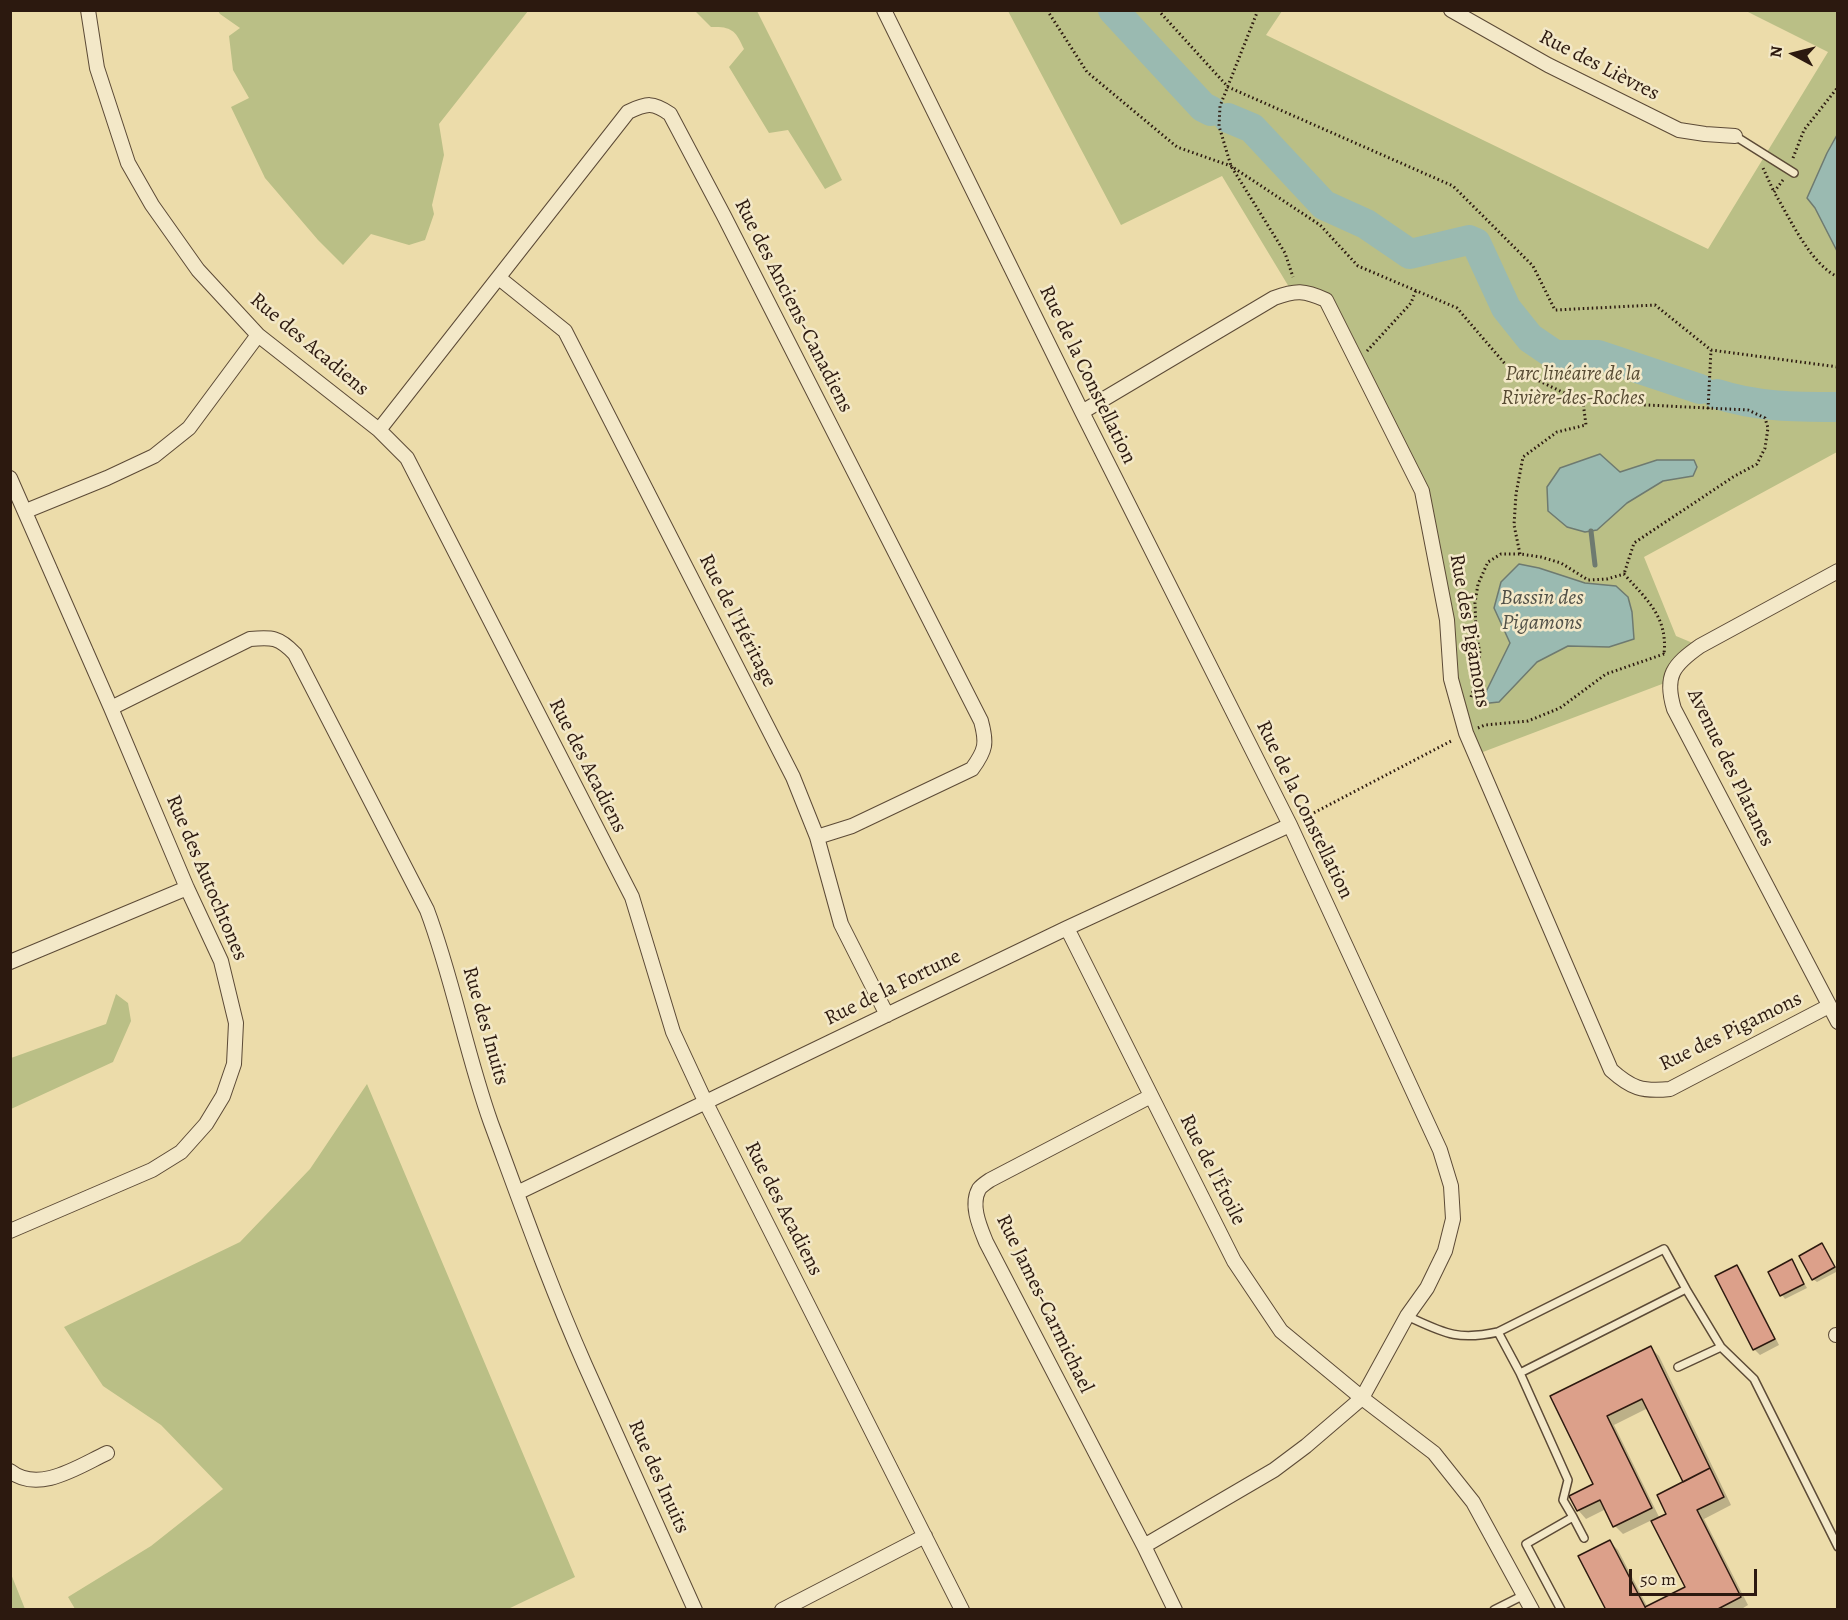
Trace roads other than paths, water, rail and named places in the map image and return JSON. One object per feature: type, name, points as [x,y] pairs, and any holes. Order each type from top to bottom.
[{"type":"street","name":"Rue des Acadiens","points":[[88,10],[97,68],[128,163],[153,205],[198,270],[258,335],[378,430],[407,458],[632,897],[673,1032],[705,1101],[962,1610]]},
{"type":"street","name":"Rue de la Constellation","points":[[884,10],[1082,412],[1290,825],[1440,1149],[1451,1186],[1453,1219],[1445,1251],[1427,1288],[1407,1316],[1362,1398],[1274,1470],[1144,1546]]},
{"type":"street","name":"Rue des Lièvres","points":[[1451,10],[1548,64],[1679,130],[1735,136]]},
{"type":"street","name":"Rue des Anciens-Canadiens","points":[[378,430],[628,112],[642,106],[657,105],[670,114],[981,721],[985,738],[983,754],[972,769],[852,826],[817,837]]},
{"type":"street","name":"Rue de l'Héritage","points":[[499,278],[566,331],[793,777],[817,837],[841,924],[887,1015]]},
{"type":"street","name":"Rue des Pigamons","points":[[1082,412],[1274,298],[1292,291],[1311,293],[1326,300],[1422,491],[1447,620],[1451,679],[1466,733],[1611,1070],[1628,1085],[1655,1090],[1670,1089],[1829,1006]]},
{"type":"street","points":[[26,512],[154,456],[189,428],[258,335]]},
{"type":"street","name":"Rue des Autochtones","points":[[10,478],[187,888],[221,961],[236,1023],[234,1064],[223,1096],[206,1124],[181,1152],[152,1170],[10,1231]]},
{"type":"street","name":"Avenue des Platanes","points":[[1838,571],[1700,646],[1683,658],[1674,667],[1669,692],[1674,709],[1838,1022]]},
{"type":"street","name":"Rue des Inuits","points":[[111,708],[250,639],[267,637],[284,642],[295,654],[427,910],[439,940],[471,1060],[490,1120],[517,1193],[584,1363],[695,1610]]},
{"type":"street","name":"Rue de la Fortune","points":[[517,1193],[1067,928],[1290,825]]},
{"type":"street","points":[[10,963],[187,888]]},
{"type":"street","name":"Rue de l'Étoile","points":[[1067,928],[1234,1261],[1281,1331],[1362,1398],[1434,1453],[1473,1502],[1532,1610]]},
{"type":"street","name":"Rue James-Carmichael","points":[[1151,1096],[990,1180],[979,1189],[976,1204],[978,1223],[986,1242],[1176,1610]]},
{"type":"street","points":[[10,1471],[27,1479],[49,1479],[107,1453]]},
{"type":"street","points":[[782,1610],[926,1536]]},
{"type":"lane","points":[[1735,136],[1791,171]]},
{"type":"lane","points":[[1407,1316],[1445,1334],[1476,1337],[1498,1332],[1664,1249],[1721,1347],[1754,1379],[1838,1547]]},
{"type":"lane","points":[[1520,1373],[1686,1288]]},
{"type":"lane","points":[[1498,1332],[1520,1373],[1568,1480],[1563,1500],[1584,1538]]},
{"type":"lane","points":[[1678,1367],[1721,1347]]},
{"type":"lane","points":[[1560,1610],[1526,1544],[1573,1517]]},
{"type":"lane","points":[[1494,1610],[1525,1594]]},
{"type":"water","points":[[1837,135],[1837,251],[1815,208],[1807,198]]},
{"type":"water","points":[[1600,454],[1620,472],[1657,460],[1694,460],[1697,467],[1693,476],[1663,481],[1627,503],[1597,530],[1585,532],[1567,527],[1548,511],[1547,487],[1560,468]]},
{"type":"water","name":"Bassin des Pigamons","points":[[1519,564],[1585,583],[1616,586],[1628,597],[1632,612],[1634,639],[1609,647],[1568,646],[1537,662],[1499,702],[1480,704],[1510,643],[1494,608],[1501,582]]},
{"type":"waterway","points":[[1113,10],[1203,107],[1211,111]]},
{"type":"waterway","points":[[1228,118],[1252,128],[1324,205],[1366,224],[1410,254],[1469,240],[1476,243],[1506,308],[1530,338],[1555,355],[1598,355],[1700,389]]},
{"type":"waterway","points":[[1717,394],[1762,404],[1838,407]]},
{"type":"waterway","points":[[1591,531],[1595,565]]},
{"type":"park label","name":"Parc linéaire de la Rivière-des-Roches","points":[[1573,387]]}]
